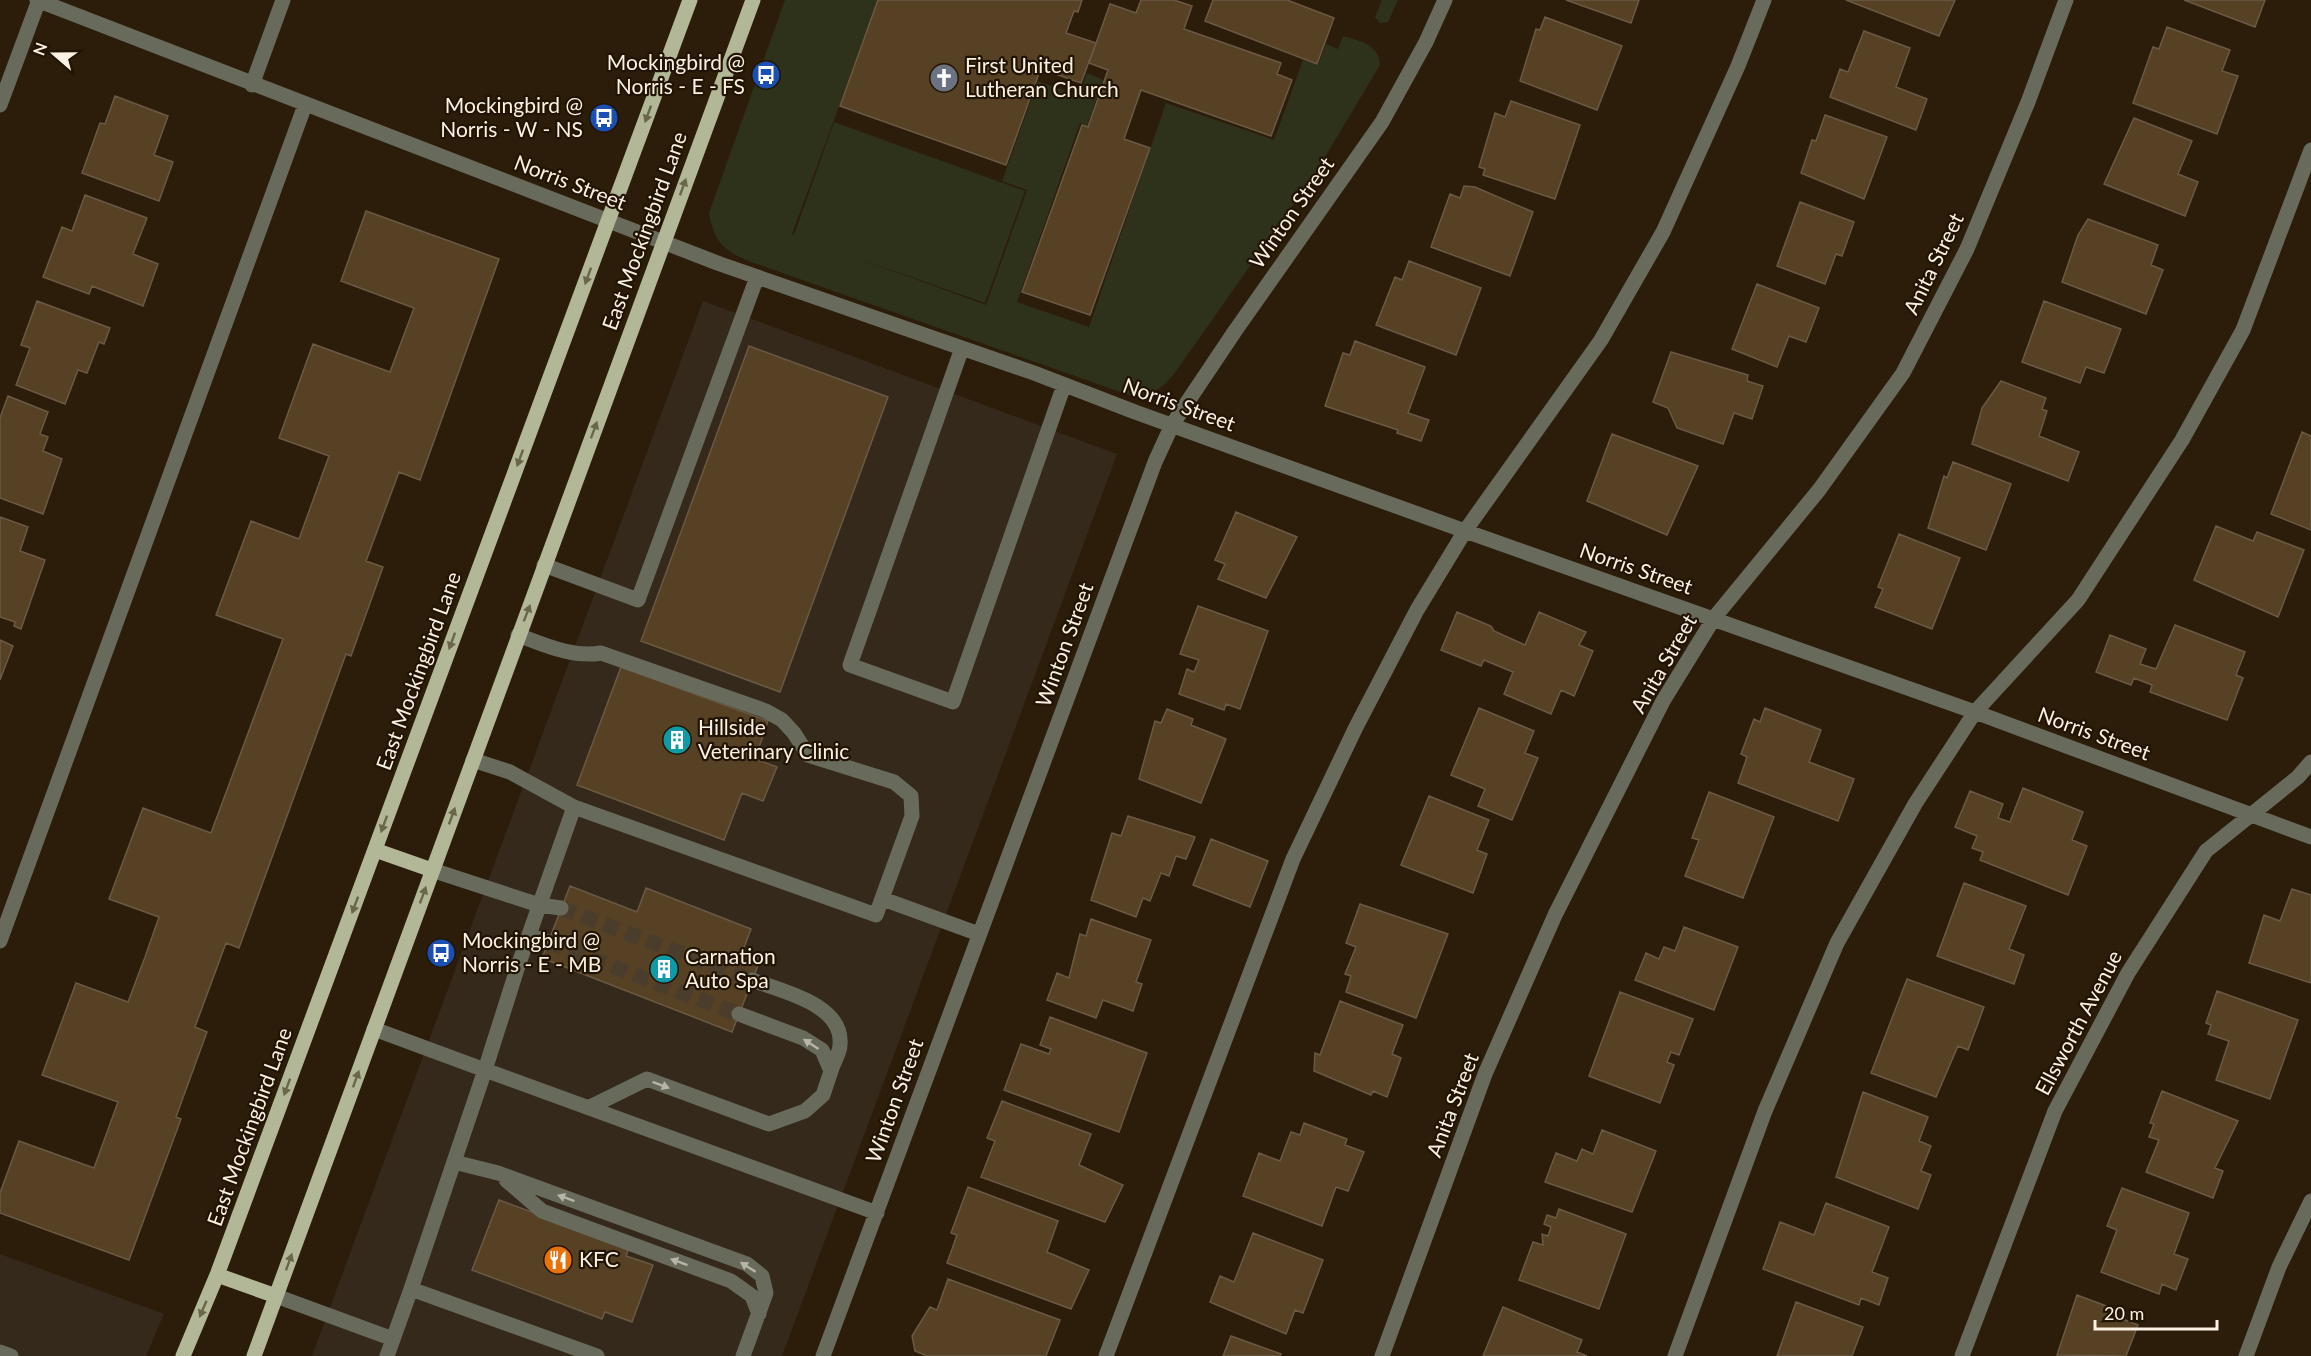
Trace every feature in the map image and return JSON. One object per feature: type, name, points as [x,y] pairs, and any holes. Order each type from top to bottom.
[{"type":"main road","name":"East Mockingbird Lane","points":[[183,1356],[217,1275],[690,0]]},
{"type":"main road","name":"East Mockingbird Lane","points":[[254,1356],[753,0]]},
{"type":"main road","points":[[375,850],[432,870]]},
{"type":"main road","points":[[217,1275],[276,1296]]},
{"type":"street","points":[[0,105],[38,0]]},
{"type":"street","name":"Norris Street","points":[[38,0],[252,85],[757,277],[962,348],[1465,531],[1975,712],[2311,837]]},
{"type":"street","points":[[252,85],[283,0]]},
{"type":"street","name":"Winton Street","points":[[823,1356],[1155,462],[1172,425],[1382,122],[1426,42],[1445,0]]},
{"type":"street","points":[[1106,1356],[1293,859],[1361,716],[1417,610],[1465,531],[1601,340],[1663,232],[1738,66],[1764,0]]},
{"type":"street","name":"Anita Street","points":[[1382,1356],[1485,1074],[1555,915],[1663,702],[1714,618],[1819,490],[1903,373],[1967,249],[2028,102],[2066,0]]},
{"type":"street","points":[[0,941],[305,105]]},
{"type":"street","points":[[1675,1356],[1765,1111],[1838,943],[1914,804],[1975,712],[2078,600],[2182,440],[2243,330],[2311,150]]},
{"type":"street","points":[[544,565],[638,600],[757,277]]},
{"type":"street","points":[[962,348],[849,665],[953,702],[1064,385]]},
{"type":"street","points":[[473,760],[510,772],[574,807],[876,915],[883,899],[912,816],[911,796],[894,782],[808,755],[794,733],[782,720],[766,711],[601,653],[587,655],[555,649],[518,635]]},
{"type":"street","name":"Ellsworth Avenue","points":[[1962,1356],[2055,1111],[2128,973],[2206,851],[2298,777],[2311,762]]},
{"type":"street","points":[[387,1356],[574,807]]},
{"type":"street","points":[[432,870],[539,905],[561,909]]},
{"type":"street","points":[[883,899],[979,934]]},
{"type":"street","points":[[529,935],[548,942]]},
{"type":"street","points":[[590,1107],[646,1079],[769,1124],[805,1111],[822,1095],[831,1071],[840,1045],[836,1024],[821,1007],[752,980]]},
{"type":"street","points":[[739,1014],[803,1038],[822,1050],[831,1071]]},
{"type":"street","points":[[374,1029],[877,1212]]},
{"type":"street","points":[[454,1162],[498,1173],[747,1264],[762,1276],[766,1293],[743,1356]]},
{"type":"street","points":[[498,1173],[542,1211],[731,1281],[752,1296],[759,1314]]},
{"type":"street","points":[[2246,1356],[2280,1267],[2311,1201]]},
{"type":"street","points":[[411,1289],[597,1356]]},
{"type":"street","points":[[276,1296],[393,1339]]},
{"type":"street","points":[[0,1352],[11,1356]]},
{"type":"shaded area","points":[[703,301],[1117,454],[782,1356],[312,1356]]},
{"type":"shaded area","points":[[0,1254],[164,1314],[146,1356],[0,1356]]},
{"type":"green space","points":[[785,0],[878,0],[792,234],[794,235],[834,122],[1025,191],[985,303],[849,255],[986,305],[1027,190],[1002,181],[1038,81],[1079,96],[1087,73],[1103,80],[1087,126],[1080,123],[1017,302],[1089,327],[1166,103],[1274,140],[1303,60],[1318,65],[1326,44],[1338,49],[1343,36],[1368,44],[1376,52],[1380,65],[1316,172],[1179,367],[1164,385],[1153,392],[1129,395],[751,262],[734,254],[722,244],[714,231],[709,213]]},
{"type":"green space","points":[[1382,0],[1398,0],[1388,22],[1380,23],[1375,17]]},
{"type":"building","name":"First United Lutheran Church","points":[[878,0],[1082,0],[1078,12],[1074,11],[1066,33],[1096,43],[1081,83],[1050,72],[1051,68],[1042,65],[1006,165],[840,106]]},
{"type":"building","points":[[1141,0],[1174,0],[1192,6],[1184,29],[1281,63],[1277,74],[1292,80],[1271,136],[1141,90],[1124,139],[1150,148],[1090,315],[1022,292],[1082,125],[1088,127],[1108,70],[1089,63],[1110,4],[1136,13]]},
{"type":"building","points":[[1213,0],[1287,0],[1334,18],[1317,64],[1205,21]]},
{"type":"building","points":[[1566,0],[1639,0],[1631,23]]},
{"type":"building","points":[[1846,0],[1955,0],[1939,36]]},
{"type":"building","points":[[2184,0],[2265,0],[2255,27]]},
{"type":"building","points":[[1545,17],[1622,46],[1597,110],[1520,81],[1536,29],[1540,30]]},
{"type":"building","points":[[2167,27],[2230,50],[2222,71],[2238,76],[2217,134],[2133,103],[2153,47],[2159,49]]},
{"type":"building","points":[[1864,31],[1910,48],[1896,87],[1927,99],[1916,130],[1830,97],[1840,69],[1848,72]]},
{"type":"building","points":[[115,96],[168,116],[154,155],[173,162],[159,201],[82,173],[100,123],[105,124]]},
{"type":"building","points":[[1511,101],[1580,125],[1555,199],[1483,175],[1485,169],[1479,167],[1495,113],[1505,117]]},
{"type":"building","points":[[1825,115],[1887,137],[1864,199],[1801,173],[1812,140],[1816,141]]},
{"type":"building","points":[[2134,118],[2192,141],[2178,174],[2198,182],[2185,216],[2104,184]]},
{"type":"building","points":[[1464,186],[1475,187],[1533,212],[1510,276],[1431,247],[1450,194],[1460,198]]},
{"type":"building","points":[[85,195],[147,218],[133,254],[158,264],[143,306],[92,286],[89,294],[43,277],[62,227],[72,231]]},
{"type":"building","points":[[1800,202],[1854,222],[1842,256],[1836,254],[1825,284],[1777,266]]},
{"type":"building","points":[[366,211],[499,259],[420,480],[399,472],[366,561],[383,567],[351,656],[346,654],[239,948],[226,943],[195,1027],[207,1032],[176,1117],[181,1119],[129,1260],[0,1213],[0,1193],[19,1141],[94,1168],[118,1102],[42,1075],[76,983],[128,1002],[159,917],[109,899],[143,808],[211,833],[283,639],[216,615],[251,521],[299,539],[329,456],[279,438],[313,344],[390,372],[414,308],[341,281]]},
{"type":"building","points":[[2088,219],[2158,245],[2151,265],[2163,270],[2146,314],[2062,282],[2078,235]]},
{"type":"building","points":[[1409,261],[1481,288],[1456,355],[1376,325],[1395,277],[1402,280]]},
{"type":"building","points":[[1757,284],[1819,308],[1806,342],[1789,336],[1777,367],[1732,349]]},
{"type":"building","points":[[37,301],[110,328],[104,344],[99,342],[87,373],[78,370],[65,404],[16,385],[30,348],[21,345]]},
{"type":"building","points":[[2044,301],[2121,329],[2104,373],[2086,367],[2080,383],[2022,362]]},
{"type":"building","points":[[1355,341],[1425,367],[1408,413],[1429,420],[1421,441],[1397,433],[1398,430],[1325,406],[1343,353],[1350,355]]},
{"type":"building","points":[[749,346],[888,397],[780,692],[641,641]]},
{"type":"building","points":[[1671,352],[1748,375],[1747,381],[1763,386],[1752,419],[1734,413],[1723,444],[1677,428],[1668,408],[1653,402]]},
{"type":"building","points":[[2001,381],[2046,398],[2042,409],[2047,411],[2039,436],[2079,452],[2068,481],[1972,444],[1982,408]]},
{"type":"building","points":[[8,396],[48,412],[40,434],[48,437],[43,451],[62,459],[43,514],[0,498],[0,418]]},
{"type":"building","points":[[2302,432],[2311,436],[2311,530],[2271,514]]},
{"type":"building","points":[[1612,434],[1698,466],[1667,535],[1587,501]]},
{"type":"building","points":[[1953,462],[2011,484],[1986,550],[1928,528],[1944,476],[1947,478]]},
{"type":"building","points":[[1236,512],[1297,537],[1266,598],[1218,579],[1225,564],[1215,560]]},
{"type":"building","points":[[0,517],[28,527],[20,551],[45,560],[21,629],[14,626],[15,622],[0,617]]},
{"type":"building","points":[[2216,526],[2253,541],[2257,532],[2304,550],[2278,617],[2194,580]]},
{"type":"building","points":[[1899,534],[1960,558],[1932,629],[1875,607],[1883,589],[1878,587]]},
{"type":"building","points":[[1198,606],[1268,631],[1240,709],[1226,704],[1224,710],[1179,694],[1187,669],[1194,672],[1199,660],[1180,654]]},
{"type":"building","points":[[1457,612],[1491,626],[1494,631],[1525,645],[1539,612],[1586,632],[1579,645],[1593,651],[1574,696],[1561,690],[1551,714],[1504,694],[1513,672],[1484,660],[1481,666],[1441,650]]},
{"type":"building","points":[[2175,625],[2245,652],[2236,675],[2243,678],[2227,720],[2150,692],[2152,685],[2134,678],[2131,685],[2096,672],[2110,635],[2146,649],[2140,664],[2156,669]]},
{"type":"building","points":[[0,640],[13,646],[0,680]]},
{"type":"building","name":"Hillside Veterinary Clinic","points":[[621,667],[768,721],[755,759],[777,767],[763,801],[742,793],[724,840],[577,785]]},
{"type":"building","points":[[1479,708],[1534,731],[1525,753],[1538,758],[1512,820],[1478,806],[1485,789],[1451,775]]},
{"type":"building","points":[[1765,708],[1821,730],[1809,762],[1854,779],[1838,821],[1738,783],[1747,757],[1741,754],[1754,719],[1760,722]]},
{"type":"building","points":[[1167,709],[1193,719],[1191,725],[1226,739],[1201,803],[1139,779],[1155,721],[1161,723]]},
{"type":"building","points":[[2023,788],[2083,812],[2072,840],[2087,846],[2068,895],[1980,860],[1983,852],[1972,848],[1977,836],[1955,827],[1970,791],[2003,804],[1998,818],[2010,822]]},
{"type":"building","points":[[1709,792],[1774,817],[1743,898],[1685,876],[1699,840],[1692,838]]},
{"type":"building","points":[[1429,796],[1489,820],[1477,850],[1487,854],[1473,893],[1401,865]]},
{"type":"building","points":[[1128,816],[1195,837],[1186,859],[1176,856],[1169,876],[1161,873],[1150,901],[1143,898],[1136,917],[1091,900],[1112,833],[1121,836]]},
{"type":"building","points":[[1211,839],[1268,861],[1250,907],[1193,885]]},
{"type":"building","points":[[1964,883],[2026,906],[2009,949],[2024,955],[2014,984],[1937,956]]},
{"type":"building","name":"Carnation Auto Spa","points":[[570,886],[637,912],[646,888],[751,929],[743,950],[761,958],[732,1032],[542,958]]},
{"type":"building","points":[[2292,889],[2311,895],[2311,983],[2249,963],[2264,915],[2280,921]]},
{"type":"building","points":[[1360,904],[1448,934],[1416,1018],[1346,992],[1351,976],[1345,974],[1356,947],[1346,943]]},
{"type":"building","points":[[1091,919],[1151,940],[1136,982],[1142,984],[1133,1011],[1103,1000],[1096,1018],[1047,1000],[1057,973],[1069,978],[1080,934],[1086,936]]},
{"type":"building","points":[[1684,927],[1738,947],[1714,1010],[1635,980],[1646,953],[1659,959],[1664,947],[1675,951]]},
{"type":"building","points":[[1907,979],[1984,1007],[1968,1050],[1958,1046],[1936,1097],[1871,1073]]},
{"type":"building","points":[[2217,991],[2298,1020],[2270,1099],[2216,1080],[2229,1041],[2208,1034],[2211,1025],[2206,1023]]},
{"type":"building","points":[[1620,992],[1693,1019],[1679,1055],[1671,1052],[1667,1062],[1674,1065],[1660,1103],[1589,1076]]},
{"type":"building","points":[[1340,1001],[1403,1025],[1392,1054],[1401,1058],[1387,1097],[1373,1091],[1371,1095],[1314,1071],[1315,1053],[1320,1055]]},
{"type":"building","points":[[1050,1017],[1147,1053],[1119,1132],[1004,1090],[1021,1044],[1049,1054],[1051,1049],[1040,1045]]},
{"type":"building","points":[[2162,1091],[2238,1121],[2215,1168],[2223,1171],[2213,1198],[2146,1172],[2159,1140],[2149,1137],[2154,1124],[2150,1123]]},
{"type":"building","points":[[1863,1092],[1928,1117],[1919,1141],[1931,1146],[1921,1171],[1931,1175],[1918,1209],[1836,1177]]},
{"type":"building","points":[[1002,1101],[1091,1134],[1079,1165],[1123,1185],[1105,1222],[981,1177],[995,1141],[987,1138]]},
{"type":"building","points":[[1304,1123],[1347,1139],[1345,1145],[1364,1152],[1348,1191],[1336,1187],[1322,1226],[1243,1196],[1259,1153],[1280,1161],[1291,1132],[1300,1135]]},
{"type":"building","points":[[1602,1130],[1656,1151],[1632,1212],[1545,1182],[1556,1153],[1577,1161],[1582,1149],[1593,1154]]},
{"type":"building","points":[[968,1187],[1058,1221],[1047,1252],[1089,1270],[1071,1309],[947,1263],[957,1235],[951,1233]]},
{"type":"building","points":[[2122,1188],[2189,1213],[2174,1254],[2188,1259],[2176,1290],[2162,1284],[2159,1294],[2101,1272],[2117,1230],[2107,1226]]},
{"type":"building","name":"KFC","points":[[499,1200],[629,1248],[626,1256],[653,1265],[632,1322],[605,1312],[602,1319],[472,1270]]},
{"type":"building","points":[[1826,1203],[1889,1227],[1872,1272],[1888,1278],[1879,1305],[1861,1298],[1859,1305],[1763,1269],[1780,1222],[1814,1235]]},
{"type":"building","points":[[1559,1209],[1626,1234],[1599,1309],[1519,1280],[1533,1242],[1543,1245],[1542,1234],[1548,1236],[1551,1227],[1544,1224],[1547,1215],[1556,1218]]},
{"type":"building","points":[[1253,1233],[1323,1260],[1303,1313],[1295,1310],[1286,1334],[1210,1302],[1220,1276],[1234,1282]]},
{"type":"building","points":[[948,1279],[1060,1320],[1046,1356],[927,1356],[915,1351],[912,1336],[930,1307],[937,1310]]},
{"type":"building","points":[[2077,1295],[2109,1307],[2107,1313],[2138,1325],[2126,1356],[2057,1355]]},
{"type":"building","points":[[1796,1302],[1863,1327],[1852,1356],[1777,1356]]},
{"type":"building","points":[[1503,1307],[1582,1340],[1577,1352],[1587,1356],[1483,1356]]},
{"type":"building","points":[[1231,1336],[1281,1354],[1280,1356],[1223,1356]]},
{"type":"tunnel","points":[[561,908],[752,980]]},
{"type":"tunnel","points":[[548,942],[739,1014]]},
{"type":"place","name":"Mockingbird @ Norris - E - FS","points":[[766,75]]},
{"type":"place","name":"First United Lutheran Church","points":[[944,78]]},
{"type":"place","name":"Mockingbird @ Norris - W - NS","points":[[604,118]]},
{"type":"place","name":"Hillside Veterinary Clinic","points":[[677,740]]},
{"type":"place","name":"Mockingbird @ Norris - E - MB","points":[[441,953]]},
{"type":"place","name":"Carnation Auto Spa","points":[[664,969]]},
{"type":"place","name":"KFC","points":[[558,1260]]}]
